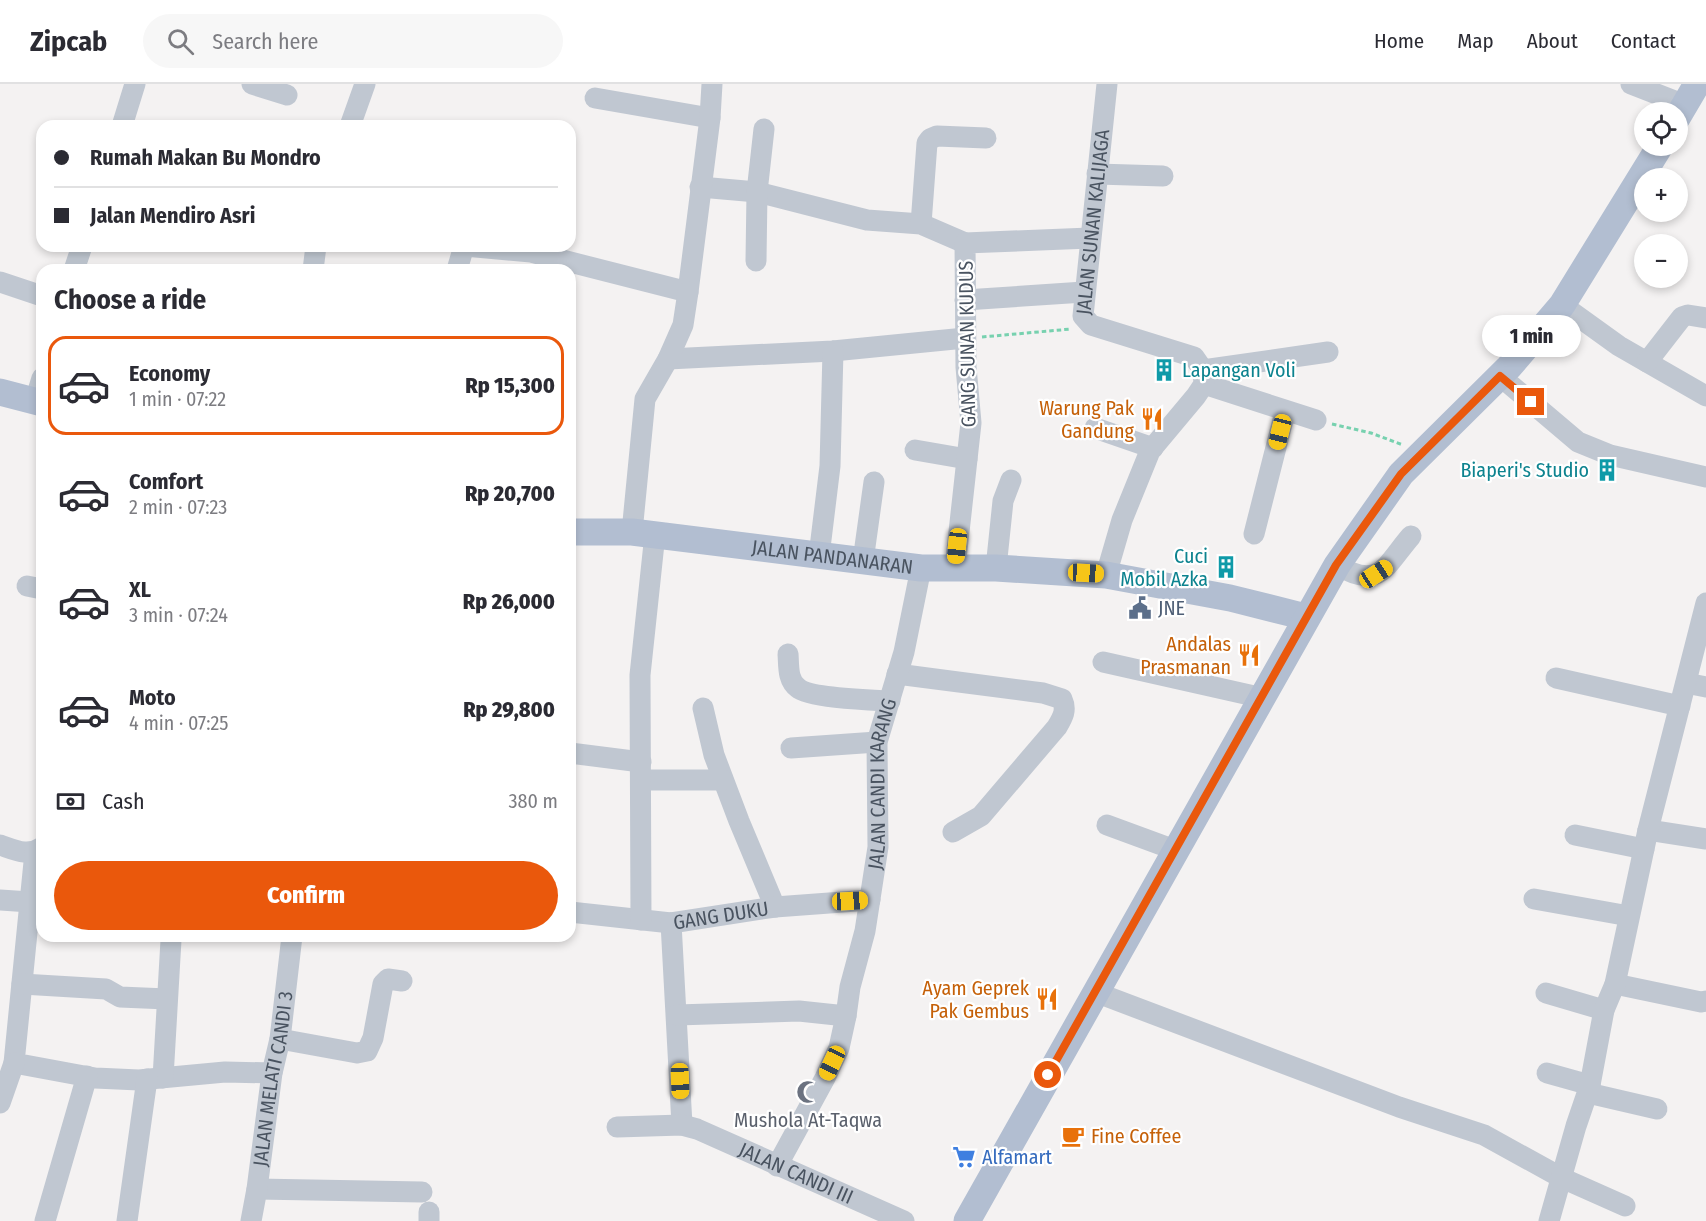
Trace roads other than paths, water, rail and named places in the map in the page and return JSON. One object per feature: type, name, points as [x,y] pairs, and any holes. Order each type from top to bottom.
[{"type":"main road","points":[[967,1221],[1336,565],[1401,474],[1500,376],[1534,340],[1562,304],[1654,156]]},
{"type":"main road","points":[[0,392],[36,394]]},
{"type":"main road","name":"JALAN PANDANARAN","points":[[576,532],[643,533],[921,568],[996,568],[1106,575],[1230,598],[1306,617]]},
{"type":"street","points":[[124,120],[135,84]]},
{"type":"street","points":[[252,84],[287,96]]},
{"type":"street","points":[[352,120],[365,84]]},
{"type":"street","points":[[641,920],[640,675],[645,399],[668,359],[682,325],[710,118],[712,84]]},
{"type":"street","name":"JALAN SUNAN KALIJAGA","points":[[1107,84],[1083,316],[1091,325],[1181,351],[1194,357],[1203,377]]},
{"type":"street","points":[[1631,84],[1686,102]]},
{"type":"street","points":[[595,98],[710,118]]},
{"type":"street","points":[[756,261],[757,192],[764,129]]},
{"type":"street","points":[[921,224],[927,143],[930,139],[937,136],[986,138]]},
{"type":"street","points":[[1097,174],[1163,176]]},
{"type":"street","points":[[700,187],[757,192],[867,220],[921,224],[966,243]]},
{"type":"street","name":"GANG SUNAN KUDUS","points":[[955,568],[971,423],[965,338],[966,243],[1090,238]]},
{"type":"street","points":[[542,252],[688,292]]},
{"type":"street","points":[[0,282],[36,294]]},
{"type":"street","points":[[965,300],[1084,292]]},
{"type":"street","points":[[1562,304],[1619,346],[1706,396]]},
{"type":"street","points":[[1647,362],[1682,317],[1688,315],[1706,318]]},
{"type":"street","points":[[668,359],[832,351],[965,338]]},
{"type":"street","points":[[819,556],[830,466],[832,351]]},
{"type":"street","points":[[1106,575],[1122,520],[1153,448],[1203,377],[1328,352]]},
{"type":"street","points":[[1500,376],[1578,442],[1610,456],[1706,477]]},
{"type":"street","points":[[1203,377],[1286,412],[1316,420]]},
{"type":"street","points":[[1254,534],[1286,412]]},
{"type":"street","points":[[1095,428],[1153,448]]},
{"type":"street","points":[[915,450],[967,459]]},
{"type":"street","points":[[996,568],[1003,501],[1011,480]]},
{"type":"street","points":[[863,561],[873,482]]},
{"type":"street","points":[[1336,565],[1363,577],[1376,574],[1388,566],[1411,536]]},
{"type":"street","name":"JALAN CANDI KARANG","points":[[777,1166],[838,1048],[846,1016],[850,987],[866,931],[878,847],[877,742],[897,674],[921,568]]},
{"type":"street","points":[[1549,1221],[1589,1089],[1604,1010],[1615,984],[1646,839],[1680,706],[1696,685],[1706,603]]},
{"type":"street","points":[[788,654],[789,675],[798,688],[811,694],[890,701]]},
{"type":"street","points":[[1103,662],[1263,698]]},
{"type":"street","points":[[897,674],[1043,693],[1062,699],[1065,712],[1058,728],[981,816],[953,832]]},
{"type":"street","points":[[1556,678],[1680,706]]},
{"type":"street","points":[[702,708],[723,780],[775,907]]},
{"type":"street","points":[[791,748],[877,742]]},
{"type":"street","points":[[576,755],[641,771],[723,780]]},
{"type":"street","points":[[1107,825],[1175,850]]},
{"type":"street","points":[[1575,835],[1646,839],[1706,838]]},
{"type":"street","points":[[0,845],[27,853],[36,850]]},
{"type":"street","points":[[0,1103],[14,1063],[9,1026],[22,984],[36,862]]},
{"type":"street","points":[[1534,899],[1629,916]]},
{"type":"street","points":[[0,900],[30,902]]},
{"type":"street","name":"GANG DUKU","points":[[576,913],[671,923],[775,907],[870,900]]},
{"type":"street","points":[[671,923],[682,1125]]},
{"type":"street","points":[[127,1221],[155,1079],[167,999],[171,942]]},
{"type":"street","name":"JALAN MELATI CANDI 3","points":[[251,1221],[272,1073],[280,1039],[291,942]]},
{"type":"street","points":[[280,1039],[357,1053],[368,1051],[373,1038],[383,984],[388,979],[402,981]]},
{"type":"street","points":[[22,984],[106,989],[120,997],[167,999]]},
{"type":"street","points":[[1615,984],[1701,1002],[1706,1001]]},
{"type":"street","points":[[1095,992],[1399,1107],[1484,1135],[1562,1178],[1625,1206]]},
{"type":"street","points":[[1546,993],[1604,1010]]},
{"type":"street","points":[[677,1015],[799,1011],[846,1016]]},
{"type":"street","points":[[14,1063],[87,1076],[155,1079],[225,1072],[272,1073]]},
{"type":"street","points":[[1547,1073],[1589,1089],[1657,1109]]},
{"type":"street","points":[[45,1221],[87,1076]]},
{"type":"street","name":"JALAN CANDI III","points":[[617,1127],[682,1125],[697,1129],[904,1221]]},
{"type":"street","points":[[257,1190],[422,1192]]},
{"type":"place","name":"Lapangan Voli","points":[[1164,370]]},
{"type":"place","name":"Warung Pak Gandung","points":[[1152,419]]},
{"type":"place","name":"Biaperi's Studio","points":[[1607,470]]},
{"type":"place","name":"Cuci Mobil Azka","points":[[1226,567]]},
{"type":"place","name":"JNE","points":[[1140,608]]},
{"type":"place","name":"Andalas Prasmanan","points":[[1249,655]]},
{"type":"place","name":"Ayam Geprek Pak Gembus","points":[[1047,999]]},
{"type":"place","name":"Mushola At-Taqwa","points":[[808,1092]]},
{"type":"place","name":"Fine Coffee","points":[[1073,1136]]},
{"type":"place","name":"Alfamart","points":[[964,1157]]}]
